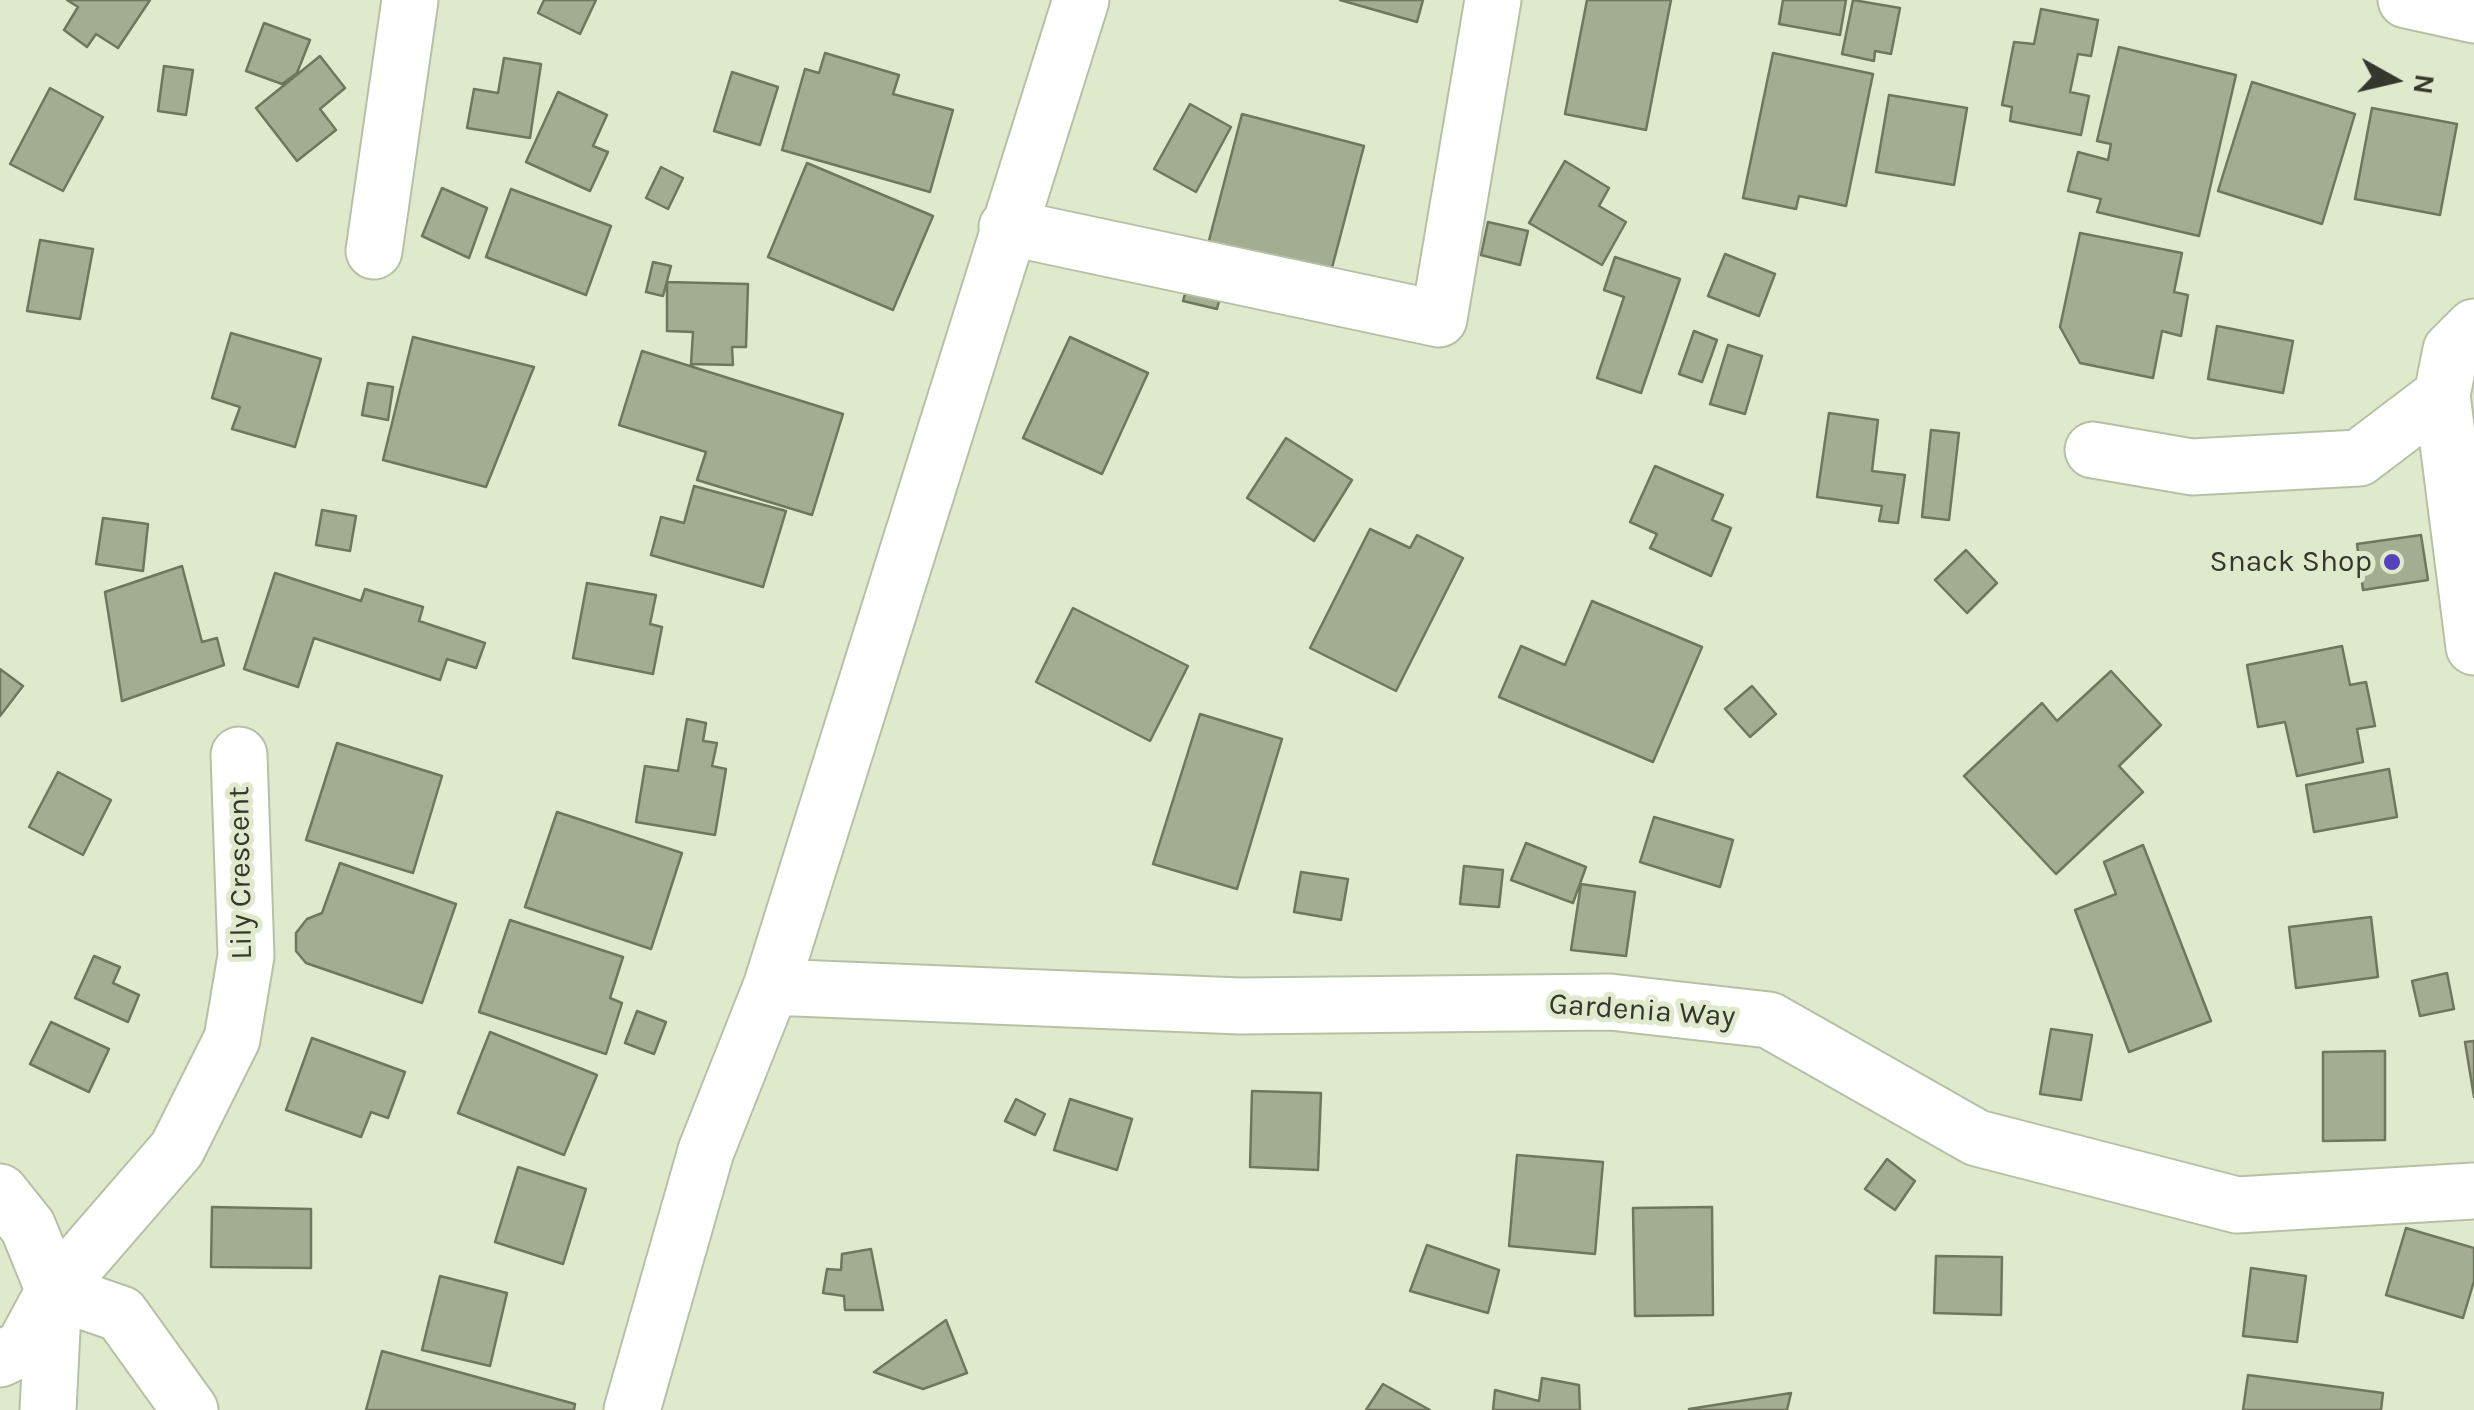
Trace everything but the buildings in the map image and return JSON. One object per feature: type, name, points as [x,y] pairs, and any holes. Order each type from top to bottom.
[{"type":"street","points":[[374,251],[410,0]]},
{"type":"street","points":[[632,1410],[706,1151],[771,987],[1006,227],[1082,0]]},
{"type":"street","points":[[1006,227],[1439,318],[1493,0]]},
{"type":"street","points":[[2406,0],[2474,15]]},
{"type":"street","points":[[2474,327],[2450,350],[2442,394],[2474,647]]},
{"type":"street","points":[[2093,450],[2192,467],[2359,458],[2442,394]]},
{"type":"street","name":"Lily Crescent","points":[[0,1359],[23,1348],[54,1291],[177,1150],[232,1039],[246,956],[239,755]]},
{"type":"street","name":"Gardenia Way","points":[[771,987],[1240,1006],[1610,1002],[1770,1020],[1977,1138],[2237,1205],[2474,1191]]},
{"type":"street","points":[[0,1192],[28,1227],[54,1291],[48,1410]]},
{"type":"street","points":[[54,1291],[120,1314],[190,1410]]},
{"type":"place","name":"Snack Shop","points":[[2392,562]]}]
